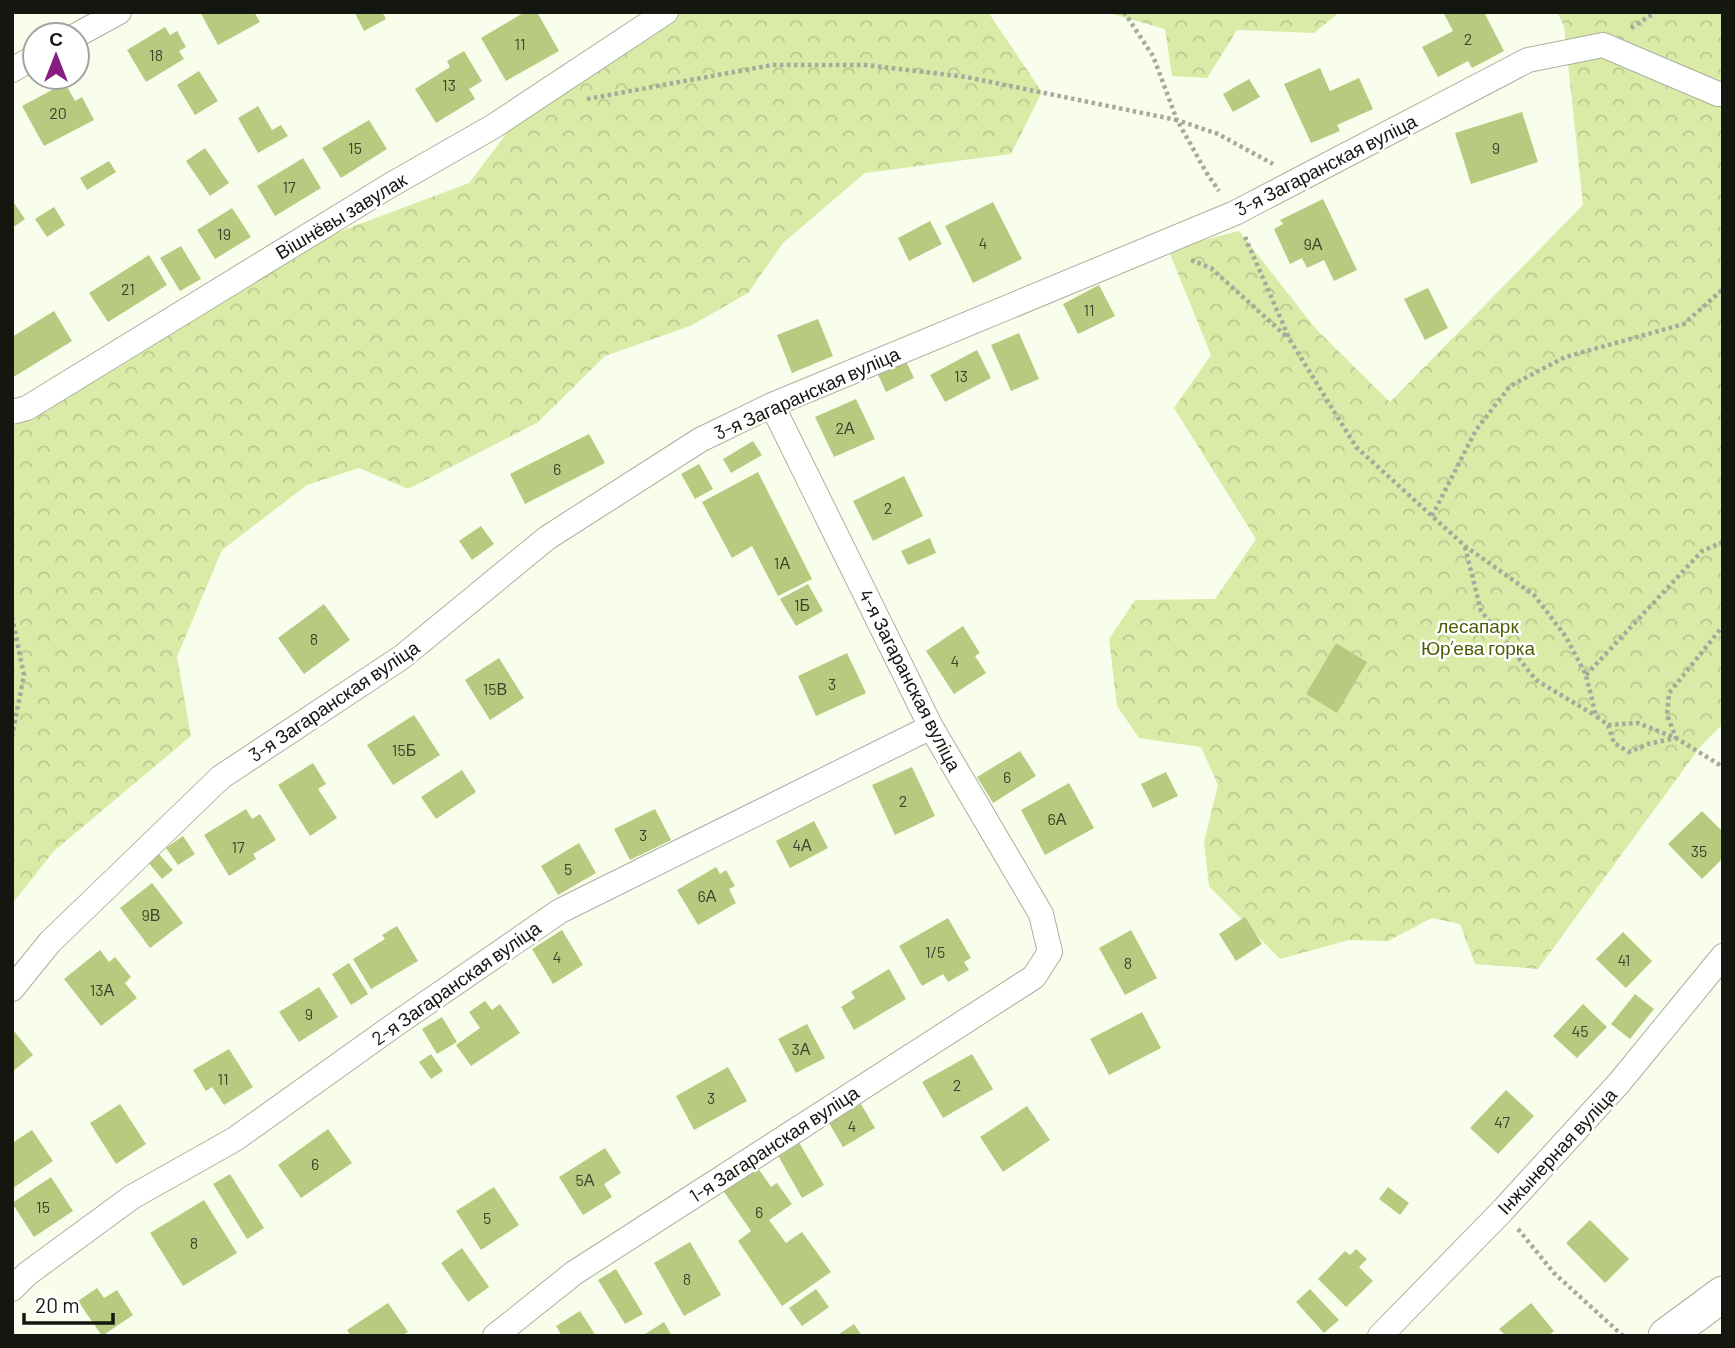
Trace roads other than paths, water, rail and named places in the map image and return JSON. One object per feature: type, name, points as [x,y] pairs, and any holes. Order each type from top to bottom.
[{"type":"main road","points":[[1666,1336],[1723,1294]]},
{"type":"street","points":[[91,27],[119,12]]},
{"type":"street","name":"Вішнёвы завулак","points":[[12,412],[27,408],[389,186],[494,125],[666,12]]},
{"type":"street","name":"3-я Загаранская вуліца","points":[[12,989],[50,942],[221,778],[402,657],[547,538],[700,440],[772,405],[1235,213],[1528,60],[1603,45],[1723,94]]},
{"type":"street","name":"4-я Загаранская вуліца","points":[[772,405],[931,727],[1041,914],[1050,952]]},
{"type":"street","name":"2-я Загаранская вуліца","points":[[12,1289],[27,1274],[132,1197],[235,1139],[560,911],[931,727]]},
{"type":"street","name":"1-я Загаранская вуліца","points":[[495,1336],[574,1273],[1034,977],[1050,952]]},
{"type":"street","name":"Інжынерная вуліца","points":[[1380,1336],[1503,1210],[1619,1083],[1723,956]]},
{"type":"park label","name":"лесапарк Юрʼева горка","points":[[1478,637]]}]
